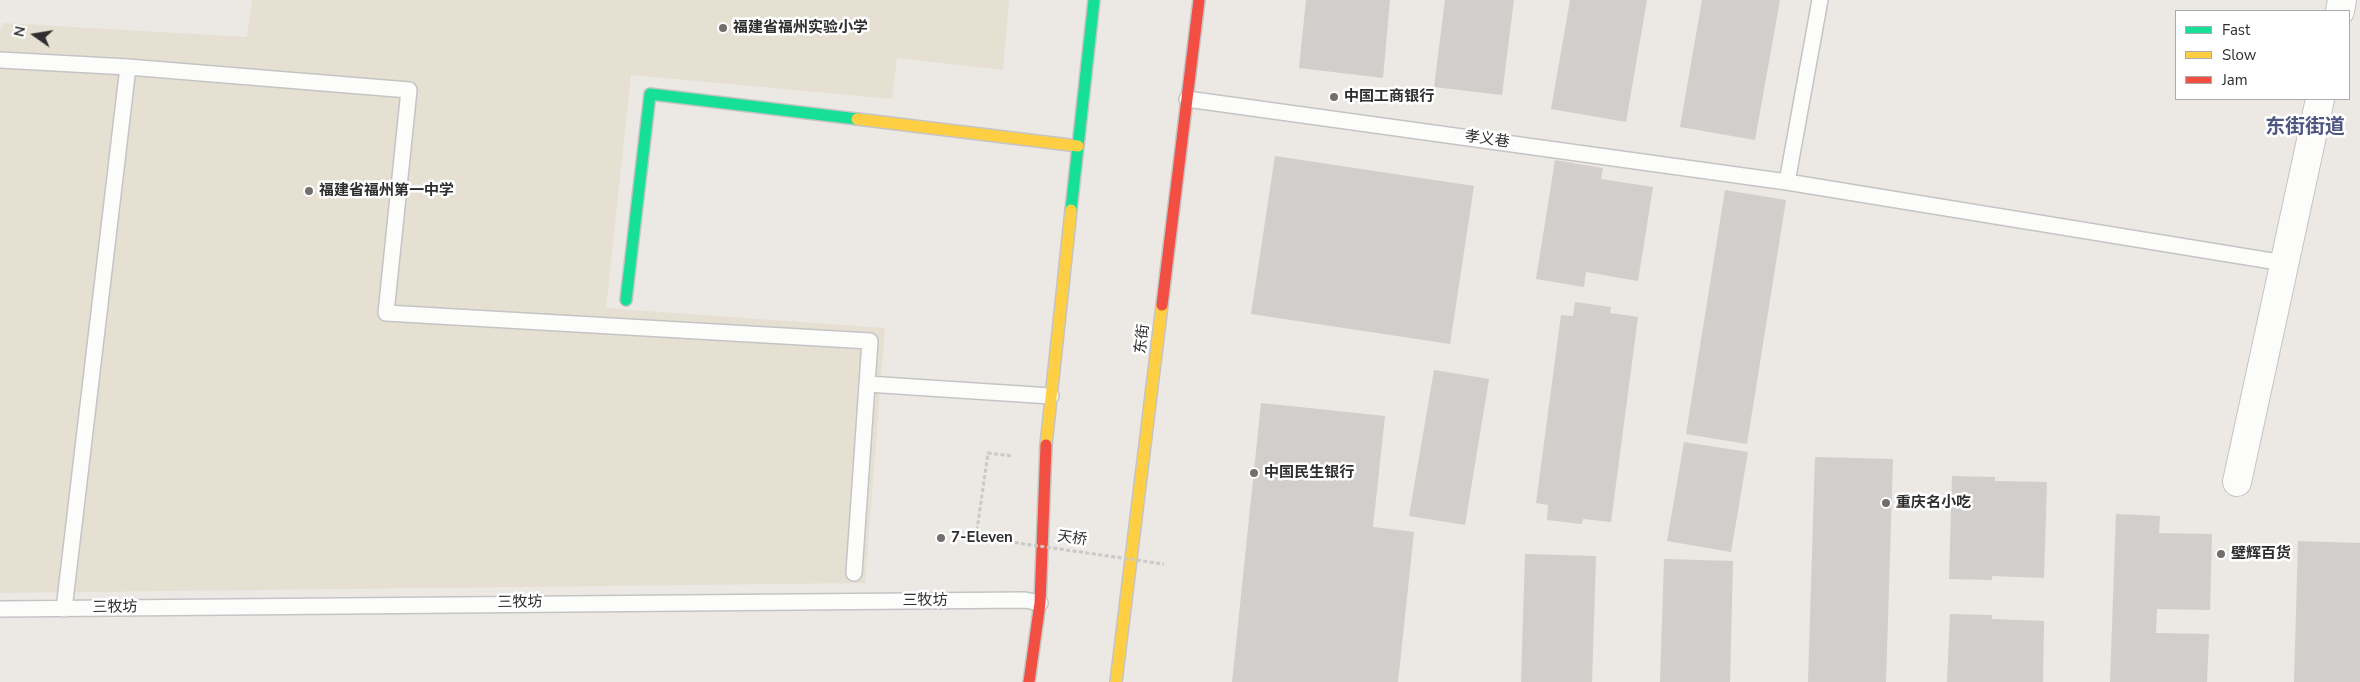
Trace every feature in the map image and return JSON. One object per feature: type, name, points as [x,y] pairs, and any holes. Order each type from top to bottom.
[{"type":"main road","points":[[1029,682],[1040,603],[1044,460],[1094,0]]},
{"type":"main road","name":"东街","points":[[1116,682],[1199,0]]},
{"type":"main road","points":[[626,300],[650,94],[1078,146]]},
{"type":"street","points":[[2237,482],[2320,100]]},
{"type":"lane","points":[[1787,182],[1820,0]]},
{"type":"lane","points":[[0,60],[128,67],[408,90],[386,313],[870,341],[854,573]]},
{"type":"lane","points":[[64,609],[128,67]]},
{"type":"lane","name":"孝义巷","points":[[1187,99],[1787,182],[2284,263]]},
{"type":"lane","points":[[867,384],[1051,396]]},
{"type":"lane","name":"三牧坊","points":[[0,609],[1025,600],[1040,603]]},
{"type":"path","name":"天桥","points":[[1044,460],[988,452],[976,537],[1164,564]]},
{"type":"shaded area","name":"福建省福州第一中学","points":[[252,0],[1009,0],[1003,70],[897,58],[892,99],[631,75],[606,308],[885,328],[865,583],[0,593],[0,31],[4,23],[247,37]]},
{"type":"building","points":[[1306,0],[1390,0],[1383,78],[1299,68]]},
{"type":"building","points":[[1445,0],[1514,0],[1502,95],[1434,87]]},
{"type":"building","points":[[1570,0],[1647,0],[1626,122],[1551,109]]},
{"type":"building","points":[[1702,0],[1780,0],[1755,140],[1680,127]]},
{"type":"building","points":[[1275,156],[1474,186],[1450,344],[1251,314]]},
{"type":"building","points":[[1555,160],[1603,168],[1601,179],[1653,187],[1638,281],[1586,272],[1584,287],[1536,279]]},
{"type":"building","points":[[1725,190],[1786,200],[1747,444],[1686,434]]},
{"type":"building","points":[[1575,302],[1611,307],[1610,313],[1638,317],[1611,522],[1583,519],[1582,524],[1547,520],[1548,505],[1536,503],[1561,315],[1573,316]]},
{"type":"building","points":[[1434,370],[1489,379],[1465,525],[1409,516]]},
{"type":"building","points":[[1261,403],[1385,416],[1373,527],[1414,532],[1398,682],[1232,682]]},
{"type":"building","points":[[1684,442],[1748,452],[1731,552],[1667,541]]},
{"type":"building","points":[[1815,457],[1893,459],[1886,682],[1808,682]]},
{"type":"building","points":[[1952,476],[1995,477],[1995,481],[2047,482],[2044,578],[1992,576],[1992,580],[1949,579]]},
{"type":"building","points":[[2116,514],[2160,516],[2159,533],[2212,534],[2210,610],[2157,609],[2156,633],[2209,634],[2207,682],[2110,682]]},
{"type":"building","points":[[2298,541],[2360,543],[2360,682],[2294,682]]},
{"type":"building","points":[[1525,554],[1596,556],[1592,682],[1521,682]]},
{"type":"building","points":[[1664,559],[1733,561],[1730,682],[1660,682]]},
{"type":"building","points":[[1950,614],[1992,615],[1992,619],[2044,621],[2043,682],[1947,682]]},
{"type":"traffic: fast","points":[[1071,210],[1094,0]]},
{"type":"traffic: fast","points":[[626,300],[650,94],[857,119]]},
{"type":"traffic: slow","points":[[857,119],[1078,146]]},
{"type":"traffic: slow","points":[[1046,445],[1071,210]]},
{"type":"traffic: slow","points":[[1116,682],[1162,305]]},
{"type":"traffic: jam","points":[[1162,305],[1199,0]]},
{"type":"traffic: jam","points":[[1029,682],[1040,603],[1046,445]]},
{"type":"place","name":"福建省福州实验小学","points":[[723,28]]},
{"type":"place","name":"中国工商银行","points":[[1334,97]]},
{"type":"place","name":"福建省福州第一中学","points":[[309,191]]},
{"type":"place","name":"中国民生银行","points":[[1254,473]]},
{"type":"place","name":"重庆名小吃","points":[[1886,503]]},
{"type":"place","name":"7-Eleven","points":[[941,538]]},
{"type":"place","name":"壁辉百货","points":[[2221,554]]},
{"type":"district","name":"东街街道","points":[[2305,128]]}]
